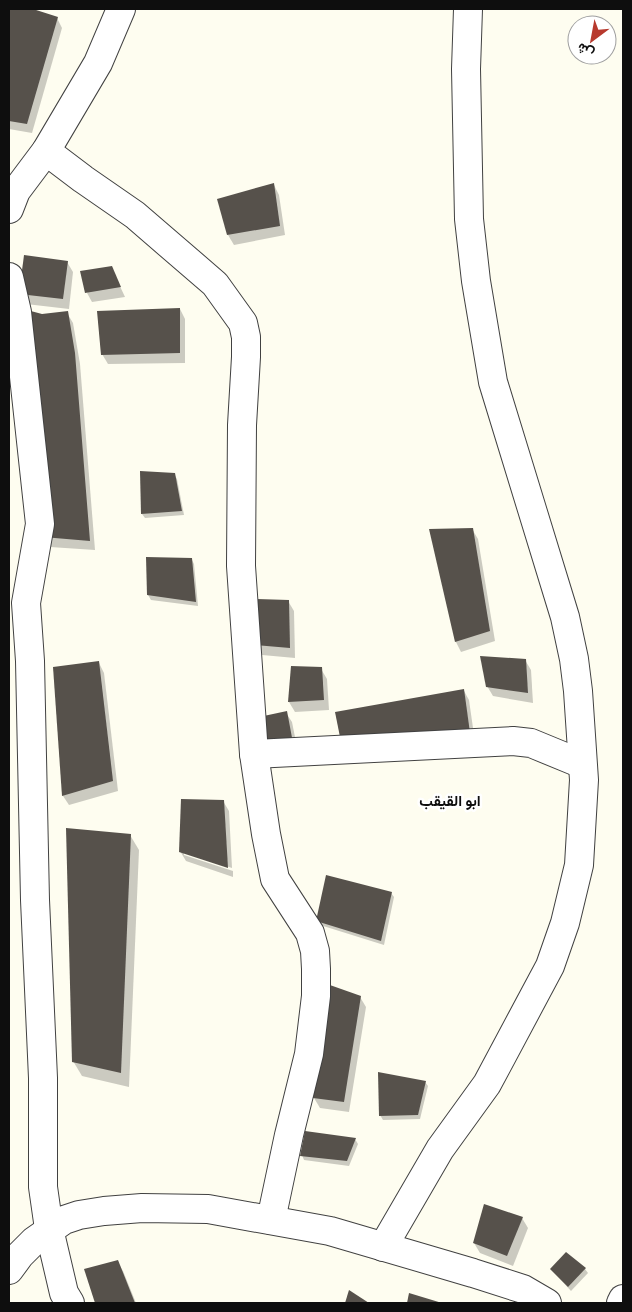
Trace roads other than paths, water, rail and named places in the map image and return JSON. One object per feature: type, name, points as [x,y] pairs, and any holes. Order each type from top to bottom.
[{"type":"street","points":[[9,209],[16,190],[46,151],[98,63],[121,9]]},
{"type":"street","points":[[383,1247],[440,1149],[488,1084],[550,966],[565,923],[579,865],[584,780],[574,659],[566,618],[493,382],[476,281],[469,219],[466,69],[468,9]]},
{"type":"street","points":[[46,151],[135,215],[216,284],[243,323],[246,337],[242,425],[241,566],[254,754],[266,834],[275,878],[310,933],[315,951],[316,969],[316,996],[309,1054],[271,1220]]},
{"type":"street","points":[[9,277],[17,312],[40,524],[26,603],[30,660],[34,900],[43,1078],[43,1187],[64,1300]]},
{"type":"street","points":[[254,754],[514,741],[531,743],[582,764]]},
{"type":"street","points":[[12,1260],[50,1228],[64,1220],[79,1215],[142,1208],[208,1209],[330,1231],[473,1272],[523,1289],[547,1303]]},
{"type":"street","points":[[621,1303],[623,1299]]},
{"type":"district","name":"ابو القيقب","points":[[450,801]]}]
